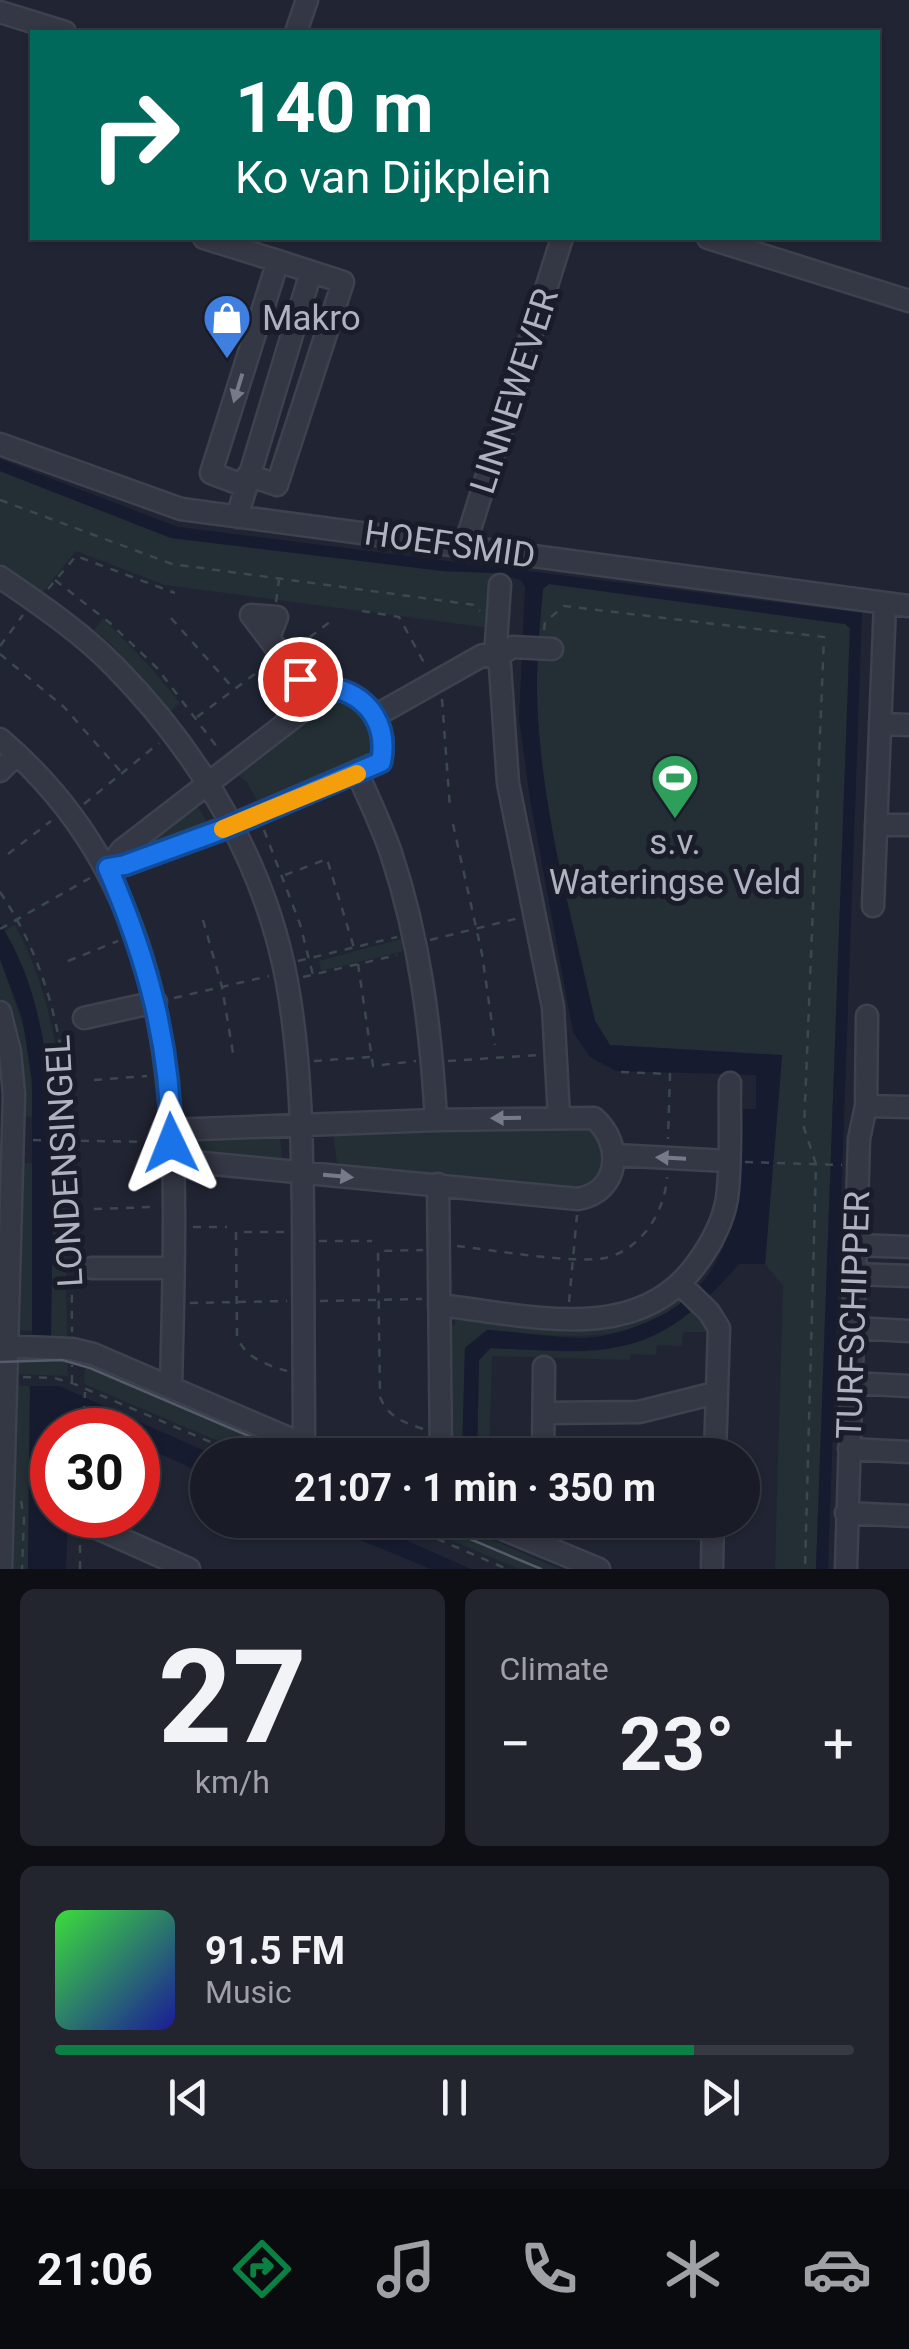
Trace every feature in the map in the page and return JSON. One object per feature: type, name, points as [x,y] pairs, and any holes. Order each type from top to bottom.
[{"type":"street","points":[[297,30],[308,0]]},
{"type":"street","points":[[0,12],[58,30]]},
{"type":"street","points":[[210,240],[278,261],[343,282],[277,486],[210,474],[278,261]]},
{"type":"street","name":"LINNEWEVER","points":[[465,545],[561,240]]},
{"type":"street","points":[[714,240],[909,301]]},
{"type":"street","points":[[237,517],[311,272]]},
{"type":"street","name":"HOEFSMID","points":[[0,444],[180,509],[909,606]]},
{"type":"street","points":[[0,578],[113,665],[174,734],[232,825],[260,890],[285,973],[299,1062],[302,1172],[297,1236],[304,1438]]},
{"type":"street","points":[[500,585],[496,632],[504,652],[500,666],[508,783],[553,1006],[559,1117]]},
{"type":"street","points":[[873,906],[884,603]]},
{"type":"street","points":[[274,617],[251,614],[316,700]]},
{"type":"street","points":[[374,716],[483,656],[547,649]]},
{"type":"street","points":[[337,689],[358,694],[374,716],[385,742],[381,762],[232,825],[108,868],[122,850],[316,700],[337,689]]},
{"type":"street","points":[[880,724],[909,725]]},
{"type":"street","points":[[0,739],[17,754],[61,817],[108,868],[136,934],[156,1002],[168,1073],[171,1145],[171,1388]]},
{"type":"street","points":[[0,772],[17,754]]},
{"type":"street","points":[[358,774],[390,852],[415,942],[433,1061],[436,1120]]},
{"type":"street","points":[[876,824],[909,826]]},
{"type":"street","points":[[84,1018],[156,1002]]},
{"type":"street","name":"LONDENSINGEL","points":[[0,1012],[13,1074],[1,1569]]},
{"type":"street","name":"TURFSCHIPPER","points":[[846,1569],[859,1139],[866,1106],[867,1016]]},
{"type":"street","points":[[439,1305],[586,1321],[621,1317],[685,1288],[712,1243],[727,1200],[730,1083]]},
{"type":"street","points":[[866,1106],[909,1107]]},
{"type":"street","points":[[559,1117],[594,1118],[610,1132],[614,1155],[609,1178],[594,1196],[578,1198],[302,1172],[171,1145],[302,1126],[559,1117]]},
{"type":"street","points":[[614,1155],[731,1161]]},
{"type":"street","points":[[438,1184],[441,1438]]},
{"type":"street","points":[[855,1246],[909,1248]]},
{"type":"street","points":[[92,1268],[172,1268]]},
{"type":"street","points":[[855,1274],[909,1276]]},
{"type":"street","points":[[685,1288],[719,1328],[715,1438]]},
{"type":"street","points":[[853,1328],[909,1330]]},
{"type":"street","points":[[4,1346],[93,1354],[288,1438]]},
{"type":"street","points":[[544,1367],[544,1438]]},
{"type":"street","points":[[851,1383],[909,1386]]},
{"type":"street","points":[[545,1413],[640,1412],[715,1393]]},
{"type":"street","points":[[848,1450],[909,1452]]},
{"type":"street","points":[[846,1513],[909,1516]]},
{"type":"street","points":[[119,1538],[189,1569]]},
{"type":"street","points":[[524,1538],[598,1569]]},
{"type":"street","points":[[538,1544],[539,1538]]},
{"type":"street","points":[[712,1569],[713,1538]]},
{"type":"path","points":[[0,500],[172,564],[475,605],[496,632]]},
{"type":"path","points":[[0,646],[76,556],[175,592]]},
{"type":"path","points":[[274,617],[279,578]]},
{"type":"path","points":[[56,580],[110,623],[157,668],[230,766]]},
{"type":"path","points":[[547,649],[545,622],[564,606],[824,637],[804,1128],[816,1164],[805,1569]]},
{"type":"path","points":[[362,611],[399,617],[442,698],[450,808]]},
{"type":"path","points":[[171,618],[234,690]]},
{"type":"path","points":[[196,718],[278,650],[331,621]]},
{"type":"path","points":[[0,654],[64,707],[122,773]]},
{"type":"path","points":[[8,854],[164,739]]},
{"type":"path","points":[[258,814],[282,876],[312,975]]},
{"type":"path","points":[[453,824],[477,928],[496,1045]]},
{"type":"path","points":[[282,876],[326,859],[354,948]]},
{"type":"path","points":[[0,929],[108,868]]},
{"type":"path","name":"LONDENSINGEL","points":[[0,892],[42,973],[58,1026],[66,1074],[72,1383]]},
{"type":"path","points":[[285,973],[308,959],[354,948],[415,942],[535,914]]},
{"type":"path","points":[[202,920],[222,987],[234,1059]]},
{"type":"path","points":[[68,961],[136,934]]},
{"type":"path","points":[[156,1002],[285,973],[312,975],[358,964],[415,942]]},
{"type":"path","points":[[358,964],[373,1066],[546,1054]]},
{"type":"path","points":[[299,1062],[372,1057]]},
{"type":"path","points":[[94,1080],[150,1076]]},
{"type":"path","points":[[13,1140],[171,1145]]},
{"type":"path","points":[[731,1161],[848,1166]]},
{"type":"path","points":[[568,1319],[578,1198]]},
{"type":"path","points":[[94,1208],[152,1207]]},
{"type":"path","points":[[172,1228],[227,1227]]},
{"type":"path","points":[[294,1370],[284,1371],[241,1348],[237,1336],[236,1232],[372,1240]]},
{"type":"path","points":[[428,1250],[378,1251],[380,1397],[393,1417],[429,1430]]},
{"type":"path","points":[[6,1378],[46,1377],[72,1383],[201,1438]]},
{"type":"path","points":[[84,1408],[85,1388]]},
{"type":"path","points":[[80,1569],[86,1538]]},
{"type":"path","points":[[435,1538],[507,1569]]},
{"type":"shaded area","points":[[0,471],[171,538],[443,571],[495,573],[490,628],[165,585],[76,551],[42,593],[0,567]]},
{"type":"shaded area","name":"s.v. Wateringse Veld","points":[[549,584],[846,624],[850,629],[816,1569],[775,1569],[783,1286],[765,1264],[782,1056],[610,1045],[595,1021],[560,871],[541,757],[538,654],[543,588]]},
{"type":"shaded area","points":[[103,618],[180,703],[171,711],[94,630]]},
{"type":"shaded area","points":[[339,699],[363,710],[378,754],[259,804],[247,782],[237,774]]},
{"type":"shaded area","points":[[195,802],[210,827],[142,854],[137,845]]},
{"type":"shaded area","points":[[15,925],[46,1002],[61,1081],[65,1136],[51,1135],[40,1030],[5,931]]},
{"type":"shaded area","points":[[401,939],[404,951],[321,971],[319,961]]},
{"type":"shaded area","points":[[0,959],[26,1034],[35,1117],[22,1116],[8,1017],[0,996]]},
{"type":"shaded area","points":[[585,1122],[603,1141],[603,1172],[600,1182],[585,1188],[342,1165],[337,1161],[333,1134],[584,1126]]},
{"type":"shaded area","points":[[280,1135],[282,1158],[192,1151],[191,1141]]},
{"type":"shaded area","points":[[52,1145],[64,1147],[67,1336],[51,1336]]},
{"type":"shaded area","points":[[24,1163],[34,1163],[32,1331],[20,1330]]},
{"type":"shaded area","points":[[677,1295],[682,1302],[661,1317],[614,1333],[563,1336],[487,1330],[465,1348],[462,1438],[451,1438],[451,1326],[455,1325],[455,1314],[581,1328],[621,1324]]},
{"type":"shaded area","points":[[691,1311],[710,1332],[683,1332],[682,1346],[657,1345],[656,1355],[631,1354],[630,1360],[492,1356],[490,1438],[477,1438],[479,1360],[491,1348],[596,1350],[642,1340]]},
{"type":"shaded area","points":[[23,1353],[67,1355],[68,1376],[17,1374],[15,1360]]},
{"type":"shaded area","points":[[85,1364],[257,1438],[211,1438],[160,1416],[160,1408],[140,1408],[84,1384]]},
{"type":"shaded area","points":[[12,1385],[30,1386],[28,1569],[7,1569]]},
{"type":"shaded area","points":[[446,1538],[488,1538],[560,1569],[519,1569]]},
{"type":"water","points":[[0,459],[178,527],[862,613],[828,1569],[816,1569],[850,628],[845,624],[549,584],[543,589],[537,687],[541,757],[560,871],[595,1021],[610,1045],[782,1055],[765,1264],[739,1264],[681,1319],[628,1345],[568,1351],[490,1348],[479,1360],[477,1438],[462,1438],[465,1348],[487,1330],[574,1338],[609,1335],[676,1307],[699,1286],[716,1262],[736,1205],[743,1109],[756,1109],[756,1075],[616,1071],[590,1057],[573,1032],[519,718],[525,587],[521,580],[495,573],[443,571],[171,538],[0,471]]},
{"type":"water","points":[[0,924],[23,967],[38,1016],[47,1068],[54,1179],[51,1336],[32,1336],[32,1080],[22,1017],[0,959]]},
{"type":"water","points":[[30,1386],[59,1386],[108,1408],[30,1408],[30,1538],[67,1538],[66,1569],[28,1569]]},
{"type":"water","points":[[160,1431],[190,1444],[190,1467],[160,1454]]},
{"type":"water","points":[[355,1538],[401,1538],[471,1569],[431,1569]]},
{"type":"tram line","points":[[0,1362],[62,1360],[90,1368],[253,1438]]},
{"type":"tram line","points":[[468,1538],[541,1569]]},
{"type":"slow traffic","points":[[223,829],[357,774]]},
{"type":"place","name":"Makro","points":[[227,360]]},
{"type":"place","name":"s.v. Wateringse Veld","points":[[675,820]]},
{"type":"route","points":[[171,1143],[168,1073],[156,1002],[134,930],[108,868],[221,830],[381,762],[385,742],[374,716],[358,694],[337,689],[316,700],[300,679]]}]
